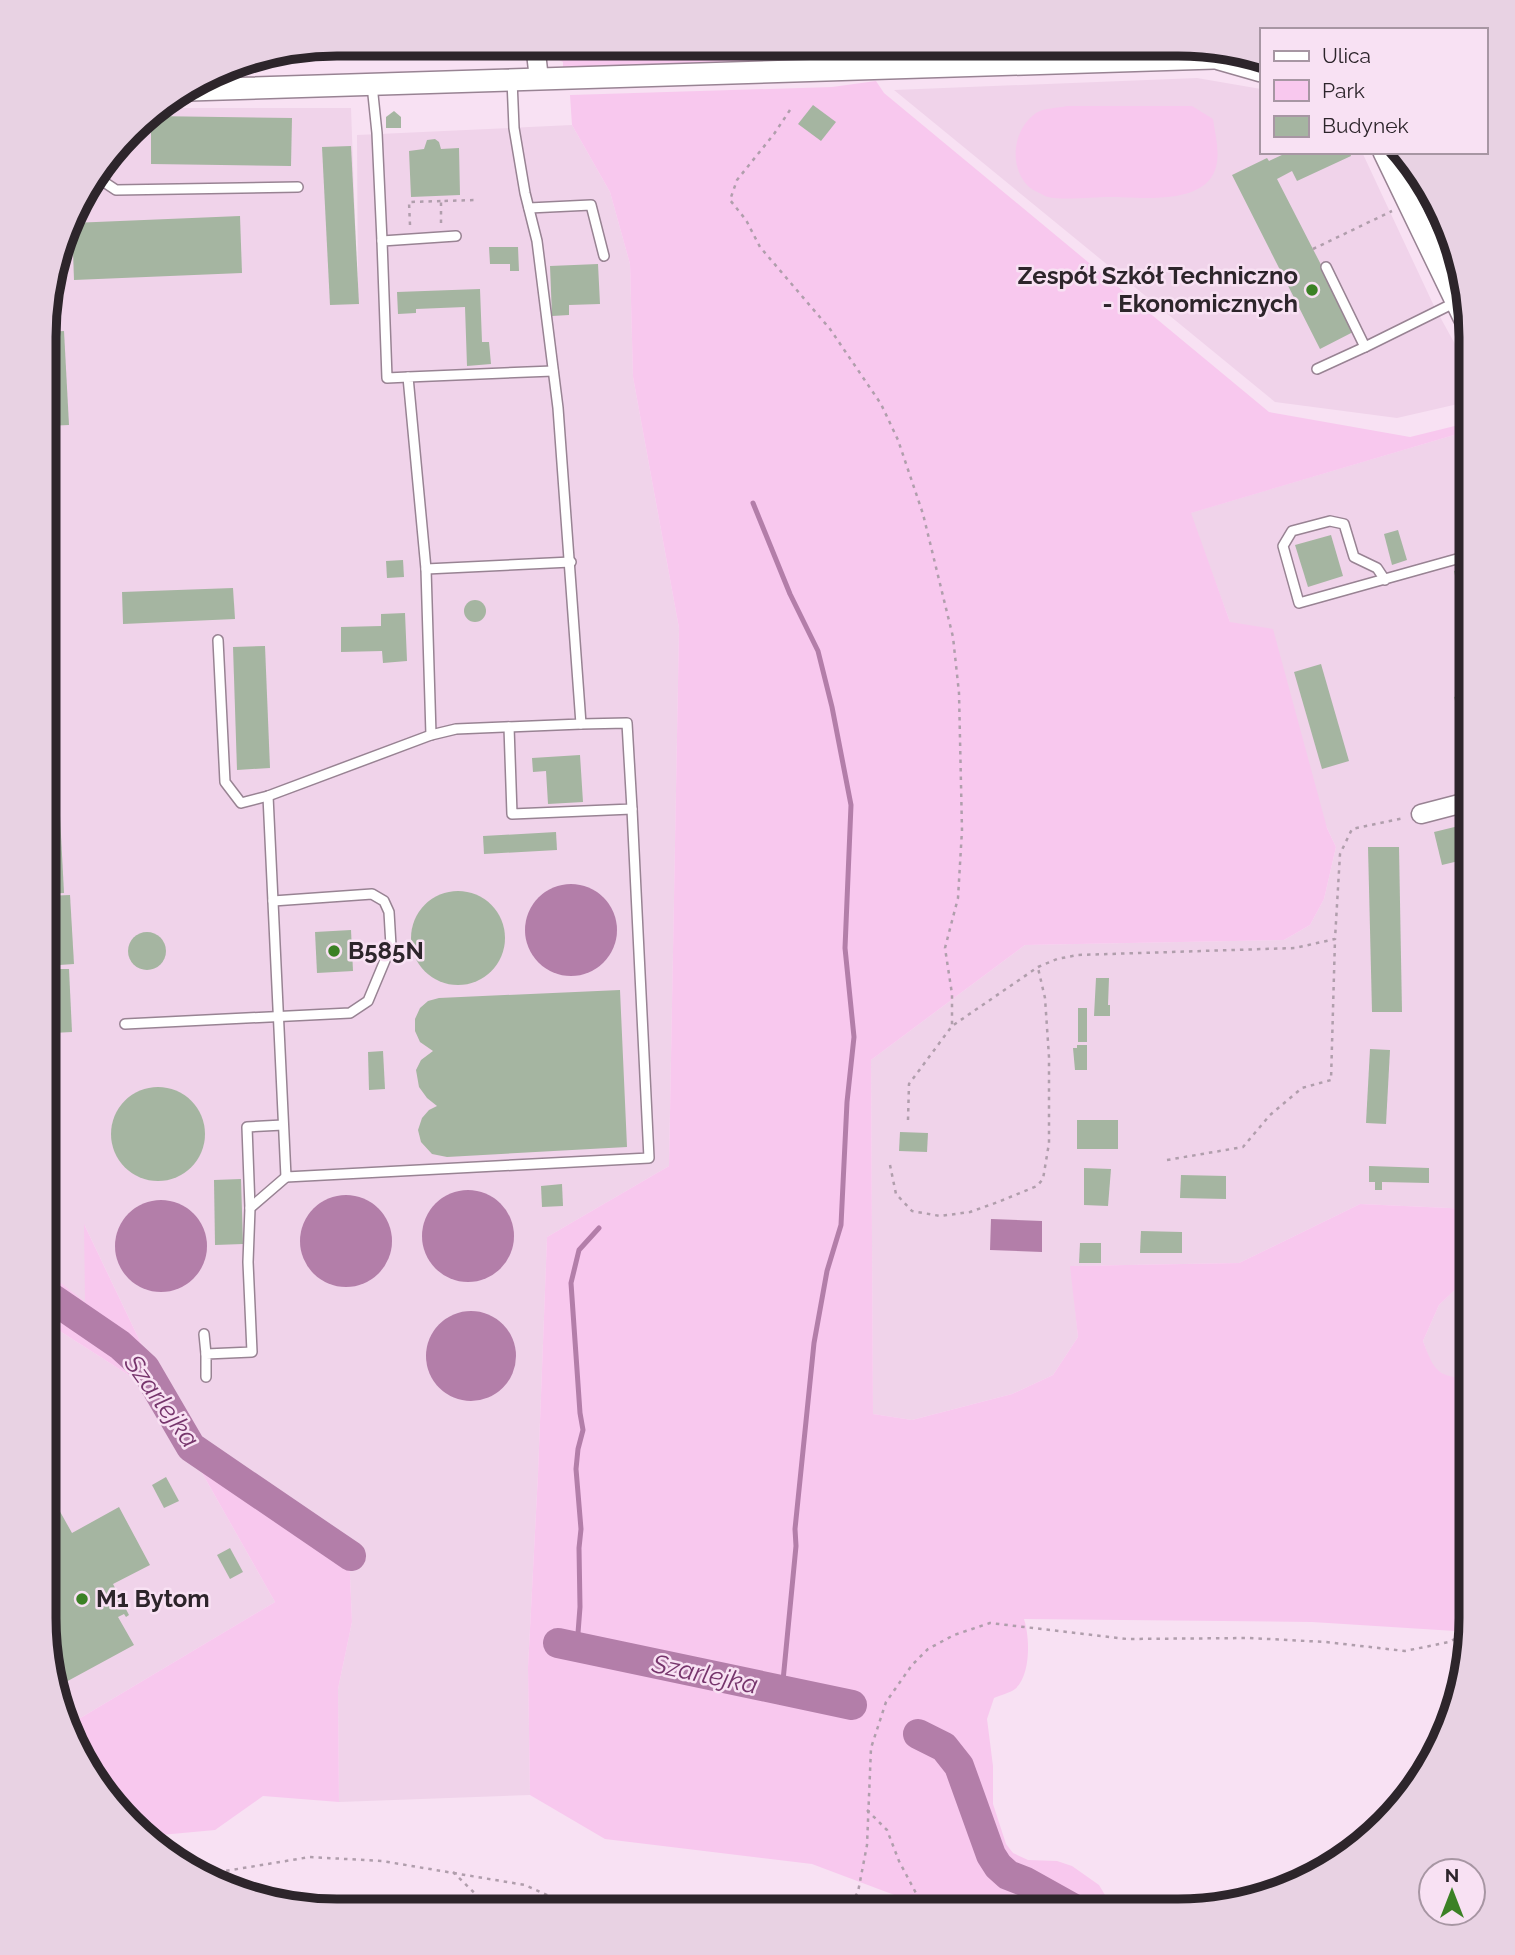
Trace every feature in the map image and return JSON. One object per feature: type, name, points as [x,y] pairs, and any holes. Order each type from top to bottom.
[{"type":"street","points":[[537,56],[539,79]]},
{"type":"street","points":[[218,82],[372,85],[1093,56]]},
{"type":"street","points":[[1214,58],[1260,71]]},
{"type":"street","points":[[1385,156],[1456,302]]},
{"type":"street","points":[[1421,814],[1459,804]]},
{"type":"lane","points":[[829,56],[833,68]]},
{"type":"lane","points":[[512,80],[514,128],[537,242],[552,371],[571,562],[581,724]]},
{"type":"lane","points":[[372,85],[377,132],[387,378],[552,371]]},
{"type":"lane","points":[[103,181],[116,190],[298,187]]},
{"type":"lane","points":[[529,208],[591,205],[604,256]]},
{"type":"lane","points":[[382,241],[457,236]]},
{"type":"lane","points":[[1326,267],[1365,347]]},
{"type":"lane","points":[[1317,369],[1456,302]]},
{"type":"lane","points":[[408,377],[426,569],[431,735]]},
{"type":"lane","points":[[1385,580],[1377,568],[1354,557],[1344,524],[1330,520],[1292,531],[1283,545],[1299,603],[1385,580],[1459,558]]},
{"type":"lane","points":[[426,569],[571,562]]},
{"type":"lane","points":[[218,640],[225,782],[241,803],[268,796],[431,735],[456,729],[627,723],[632,809],[649,1158],[286,1177],[250,1208]]},
{"type":"lane","points":[[509,727],[512,814],[632,809]]},
{"type":"lane","points":[[268,796],[286,1177]]},
{"type":"lane","points":[[125,1024],[350,1013],[368,1001],[391,946],[389,912],[384,901],[372,894],[273,901]]},
{"type":"lane","points":[[206,1354],[252,1352],[247,1127],[283,1125]]},
{"type":"lane","points":[[204,1334],[206,1377]]},
{"type":"path","points":[[790,110],[737,180],[730,201],[746,220],[760,247],[830,328],[881,404],[898,440],[923,514],[953,637],[959,694],[961,844],[958,898],[945,948],[952,994],[952,1026]]},
{"type":"path","points":[[410,239],[409,202],[475,200]]},
{"type":"path","points":[[441,201],[441,237]]},
{"type":"path","points":[[1313,249],[1392,211]]},
{"type":"path","points":[[1167,1160],[1243,1147],[1270,1115],[1302,1088],[1331,1080],[1340,854],[1352,829],[1421,814]]},
{"type":"path","points":[[908,1120],[909,1084],[952,1026],[1038,967],[1057,959],[1079,955],[1295,947],[1335,939]]},
{"type":"path","points":[[890,1165],[896,1194],[912,1211],[940,1216],[970,1212],[998,1202],[1037,1186],[1043,1179],[1049,1143],[1048,1057],[1045,998],[1038,967]]},
{"type":"path","points":[[854,1899],[858,1892],[867,1845],[871,1748],[886,1702],[912,1665],[928,1649],[954,1635],[990,1623],[1127,1639],[1249,1638],[1326,1642],[1405,1651],[1449,1642],[1458,1638]]},
{"type":"path","points":[[867,1810],[887,1830],[899,1861],[920,1899]]},
{"type":"path","points":[[217,1872],[310,1857],[382,1861],[525,1885],[556,1899]]},
{"type":"path","points":[[452,1872],[480,1899]]},
{"type":"shaded area","points":[[1197,78],[1260,89],[1260,154],[1363,154],[1434,306],[1459,351],[1459,404],[1397,418],[1275,402],[894,90]]},
{"type":"shaded area","points":[[174,108],[351,108],[358,305],[357,135],[572,125],[610,192],[630,264],[633,377],[679,628],[669,1166],[547,1237],[528,1667],[530,1795],[339,1802],[338,1689],[352,1622],[349,1552],[197,1438],[159,1381],[85,1226],[85,1303],[57,1280],[56,337],[61,282],[77,229],[114,166],[138,138]]},
{"type":"shaded area","points":[[1459,434],[1459,1208],[1360,1204],[1239,1263],[1071,1266],[1078,1337],[1053,1375],[1012,1394],[912,1420],[873,1414],[871,1060],[1025,945],[1284,940],[1310,925],[1324,899],[1336,847],[1230,622],[1190,513]]},
{"type":"shaded area","points":[[571,884],[589,887],[604,897],[614,912],[617,930],[614,948],[604,963],[589,973],[571,976],[553,973],[538,963],[528,948],[525,930],[528,912],[538,897],[553,887]]},
{"type":"shaded area","points":[[468,1190],[486,1193],[501,1203],[511,1218],[514,1236],[511,1254],[501,1269],[486,1279],[468,1282],[450,1279],[435,1269],[425,1254],[422,1236],[425,1218],[435,1203],[450,1193]]},
{"type":"shaded area","points":[[346,1195],[363,1199],[378,1209],[388,1224],[392,1241],[388,1258],[378,1273],[363,1283],[346,1287],[329,1283],[314,1273],[304,1258],[300,1241],[304,1224],[314,1209],[329,1199]]},
{"type":"shaded area","points":[[161,1200],[179,1203],[194,1213],[204,1228],[207,1246],[204,1264],[194,1279],[179,1289],[161,1292],[143,1289],[128,1279],[118,1264],[115,1246],[118,1228],[128,1213],[143,1203]]},
{"type":"shaded area","points":[[991,1219],[1042,1221],[1042,1252],[990,1250]]},
{"type":"shaded area","points":[[1459,1286],[1459,1378],[1449,1378],[1432,1367],[1423,1341],[1439,1305]]},
{"type":"shaded area","points":[[471,1311],[488,1314],[503,1324],[513,1339],[516,1356],[513,1373],[503,1388],[488,1398],[471,1401],[454,1398],[439,1388],[429,1373],[426,1356],[429,1339],[439,1324],[454,1314]]},
{"type":"shaded area","points":[[56,1329],[157,1393],[275,1602],[75,1721],[61,1673],[56,1618]]},
{"type":"green space","points":[[555,56],[810,56],[803,60],[563,68],[563,62]]},
{"type":"green space","points":[[876,81],[884,93],[1269,412],[1410,437],[1459,425],[1459,434],[1191,513],[1230,622],[1273,629],[1327,828],[1336,847],[1324,899],[1310,925],[1284,940],[1025,945],[871,1060],[873,1414],[912,1420],[1012,1394],[1053,1375],[1078,1337],[1070,1266],[1239,1263],[1360,1204],[1459,1208],[1459,1286],[1439,1305],[1423,1341],[1430,1359],[1439,1371],[1459,1377],[1458,1631],[1312,1622],[1024,1619],[1028,1646],[1024,1675],[1015,1689],[994,1698],[987,1719],[993,1766],[993,1804],[1006,1844],[1013,1853],[1028,1860],[1057,1861],[1072,1866],[1099,1885],[1107,1899],[905,1899],[812,1864],[605,1839],[530,1795],[528,1667],[547,1237],[669,1166],[679,628],[633,377],[630,264],[610,192],[572,125],[570,95],[832,87]]},
{"type":"green space","points":[[1067,106],[1192,106],[1213,119],[1217,162],[1212,176],[1189,193],[1173,196],[1067,199],[1045,196],[1028,186],[1021,176],[1016,157],[1018,137],[1036,113]]},
{"type":"green space","points":[[84,1224],[159,1381],[197,1438],[349,1552],[352,1622],[338,1689],[339,1802],[263,1796],[215,1830],[159,1835],[138,1817],[114,1789],[85,1743],[75,1721],[275,1602],[157,1393],[56,1329],[56,1280],[85,1302]]},
{"type":"building","points":[[813,105],[836,122],[821,141],[798,124]]},
{"type":"building","points":[[394,111],[401,117],[401,128],[386,128],[386,117]]},
{"type":"building","points":[[163,116],[292,118],[291,166],[151,164],[151,127]]},
{"type":"building","points":[[435,139],[441,149],[459,148],[460,195],[411,197],[409,151],[424,149],[427,140]]},
{"type":"building","points":[[351,146],[359,304],[330,305],[322,147]]},
{"type":"building","name":"Zespół Szkół Techniczno - Ekonomicznych","points":[[1284,154],[1350,154],[1297,181],[1292,171],[1277,179],[1355,331],[1320,349],[1232,175],[1267,158],[1269,161]]},
{"type":"building","points":[[240,216],[242,273],[74,280],[73,241],[80,223]]},
{"type":"building","points":[[489,247],[518,247],[519,271],[510,271],[510,264],[490,264]]},
{"type":"building","points":[[598,264],[600,304],[569,305],[569,315],[552,316],[550,266]]},
{"type":"building","points":[[480,289],[482,342],[489,342],[491,364],[467,366],[465,307],[416,309],[416,313],[398,314],[397,292]]},
{"type":"building","points":[[56,331],[64,331],[69,425],[56,426]]},
{"type":"building","points":[[1398,530],[1407,560],[1392,565],[1384,534]]},
{"type":"building","points":[[1331,535],[1343,576],[1308,587],[1295,545]]},
{"type":"building","points":[[403,560],[404,577],[387,578],[386,561]]},
{"type":"building","points":[[56,568],[58,609],[56,609]]},
{"type":"building","points":[[1459,570],[1459,584],[1457,585],[1454,571]]},
{"type":"building","points":[[233,588],[235,619],[123,624],[122,592]]},
{"type":"building","points":[[475,600],[483,603],[486,611],[483,619],[475,622],[467,619],[464,611],[467,603]]},
{"type":"building","points":[[405,613],[407,661],[383,663],[382,651],[341,652],[341,627],[381,626],[381,614]]},
{"type":"building","points":[[265,646],[270,768],[237,770],[233,647]]},
{"type":"building","points":[[1321,664],[1349,761],[1322,769],[1294,672]]},
{"type":"building","points":[[1459,696],[1459,715],[1454,697]]},
{"type":"building","points":[[580,755],[583,802],[548,804],[546,771],[533,772],[532,758]]},
{"type":"building","points":[[56,816],[60,816],[64,893],[56,894]]},
{"type":"building","points":[[1459,826],[1459,861],[1442,865],[1434,832]]},
{"type":"building","points":[[556,832],[557,850],[484,854],[483,836]]},
{"type":"building","points":[[1368,847],[1399,847],[1402,1012],[1372,1012]]},
{"type":"building","points":[[458,891],[476,895],[491,905],[501,920],[505,938],[501,956],[491,971],[476,981],[458,985],[440,981],[425,971],[415,956],[411,938],[415,920],[425,905],[440,895]]},
{"type":"building","points":[[70,895],[74,964],[56,965],[56,896]]},
{"type":"building","name":"B585N","points":[[351,930],[353,971],[317,973],[315,932]]},
{"type":"building","points":[[147,932],[160,938],[166,951],[160,964],[147,970],[134,964],[128,951],[134,938]]},
{"type":"building","points":[[56,969],[69,969],[72,1032],[56,1033]]},
{"type":"building","points":[[1096,978],[1109,978],[1110,1016],[1094,1016]]},
{"type":"building","points":[[620,990],[627,1147],[447,1157],[432,1154],[421,1142],[418,1130],[422,1118],[437,1106],[419,1087],[416,1070],[421,1060],[433,1051],[420,1042],[415,1031],[415,1019],[420,1008],[428,1001],[439,998]]},
{"type":"building","points":[[1078,1008],[1087,1008],[1087,1042],[1078,1042]]},
{"type":"building","points":[[1077,1045],[1087,1045],[1087,1070],[1075,1070],[1073,1048],[1077,1048]]},
{"type":"building","points":[[1370,1049],[1390,1050],[1386,1124],[1366,1123]]},
{"type":"building","points":[[383,1051],[385,1089],[369,1090],[368,1052]]},
{"type":"building","points":[[158,1087],[176,1091],[191,1101],[201,1116],[205,1134],[201,1152],[191,1167],[176,1177],[158,1181],[140,1177],[125,1167],[115,1152],[111,1134],[115,1116],[125,1101],[140,1091]]},
{"type":"building","points":[[1077,1120],[1118,1120],[1118,1149],[1077,1149]]},
{"type":"building","points":[[900,1132],[928,1133],[927,1152],[899,1151]]},
{"type":"building","points":[[1369,1166],[1429,1168],[1429,1183],[1382,1182],[1382,1190],[1375,1190],[1375,1182],[1369,1182]]},
{"type":"building","points":[[1084,1168],[1111,1169],[1108,1206],[1084,1205]]},
{"type":"building","points":[[1181,1175],[1226,1176],[1226,1199],[1180,1198]]},
{"type":"building","points":[[241,1179],[243,1244],[215,1245],[214,1180]]},
{"type":"building","points":[[562,1184],[563,1206],[542,1207],[541,1186]]},
{"type":"building","points":[[1141,1231],[1182,1232],[1182,1253],[1140,1253]]},
{"type":"building","points":[[1080,1243],[1101,1243],[1101,1263],[1079,1263]]},
{"type":"building","points":[[166,1477],[179,1501],[164,1508],[152,1485]]},
{"type":"building","name":"M1 Bytom","points":[[56,1504],[72,1533],[119,1507],[150,1565],[113,1584],[129,1615],[118,1617],[134,1645],[64,1683],[58,1655],[56,1618]]},
{"type":"building","points":[[230,1548],[243,1572],[230,1579],[217,1555]]},
{"type":"waterway","points":[[753,503],[790,594],[818,651],[851,805],[845,948],[854,1037],[847,1102],[841,1225],[827,1271],[814,1343],[782,1691]]},
{"type":"waterway","points":[[577,1646],[581,1529],[576,1469],[583,1430],[571,1283],[579,1250],[599,1228]]},
{"type":"waterway","name":"Szarlejka","points":[[56,1301],[120,1345],[145,1368],[191,1447],[351,1556]]},
{"type":"waterway","name":"Szarlejka","points":[[558,1643],[852,1705]]},
{"type":"waterway","name":"Szarlejka","points":[[918,1734],[944,1747],[959,1766],[991,1855],[998,1866],[1008,1875],[1056,1899]]},
{"type":"place","name":"Zespół Szkół Techniczno - Ekonomicznych","points":[[1312,290]]},
{"type":"place","name":"B585N","points":[[334,951]]},
{"type":"place","name":"M1 Bytom","points":[[82,1599]]}]
